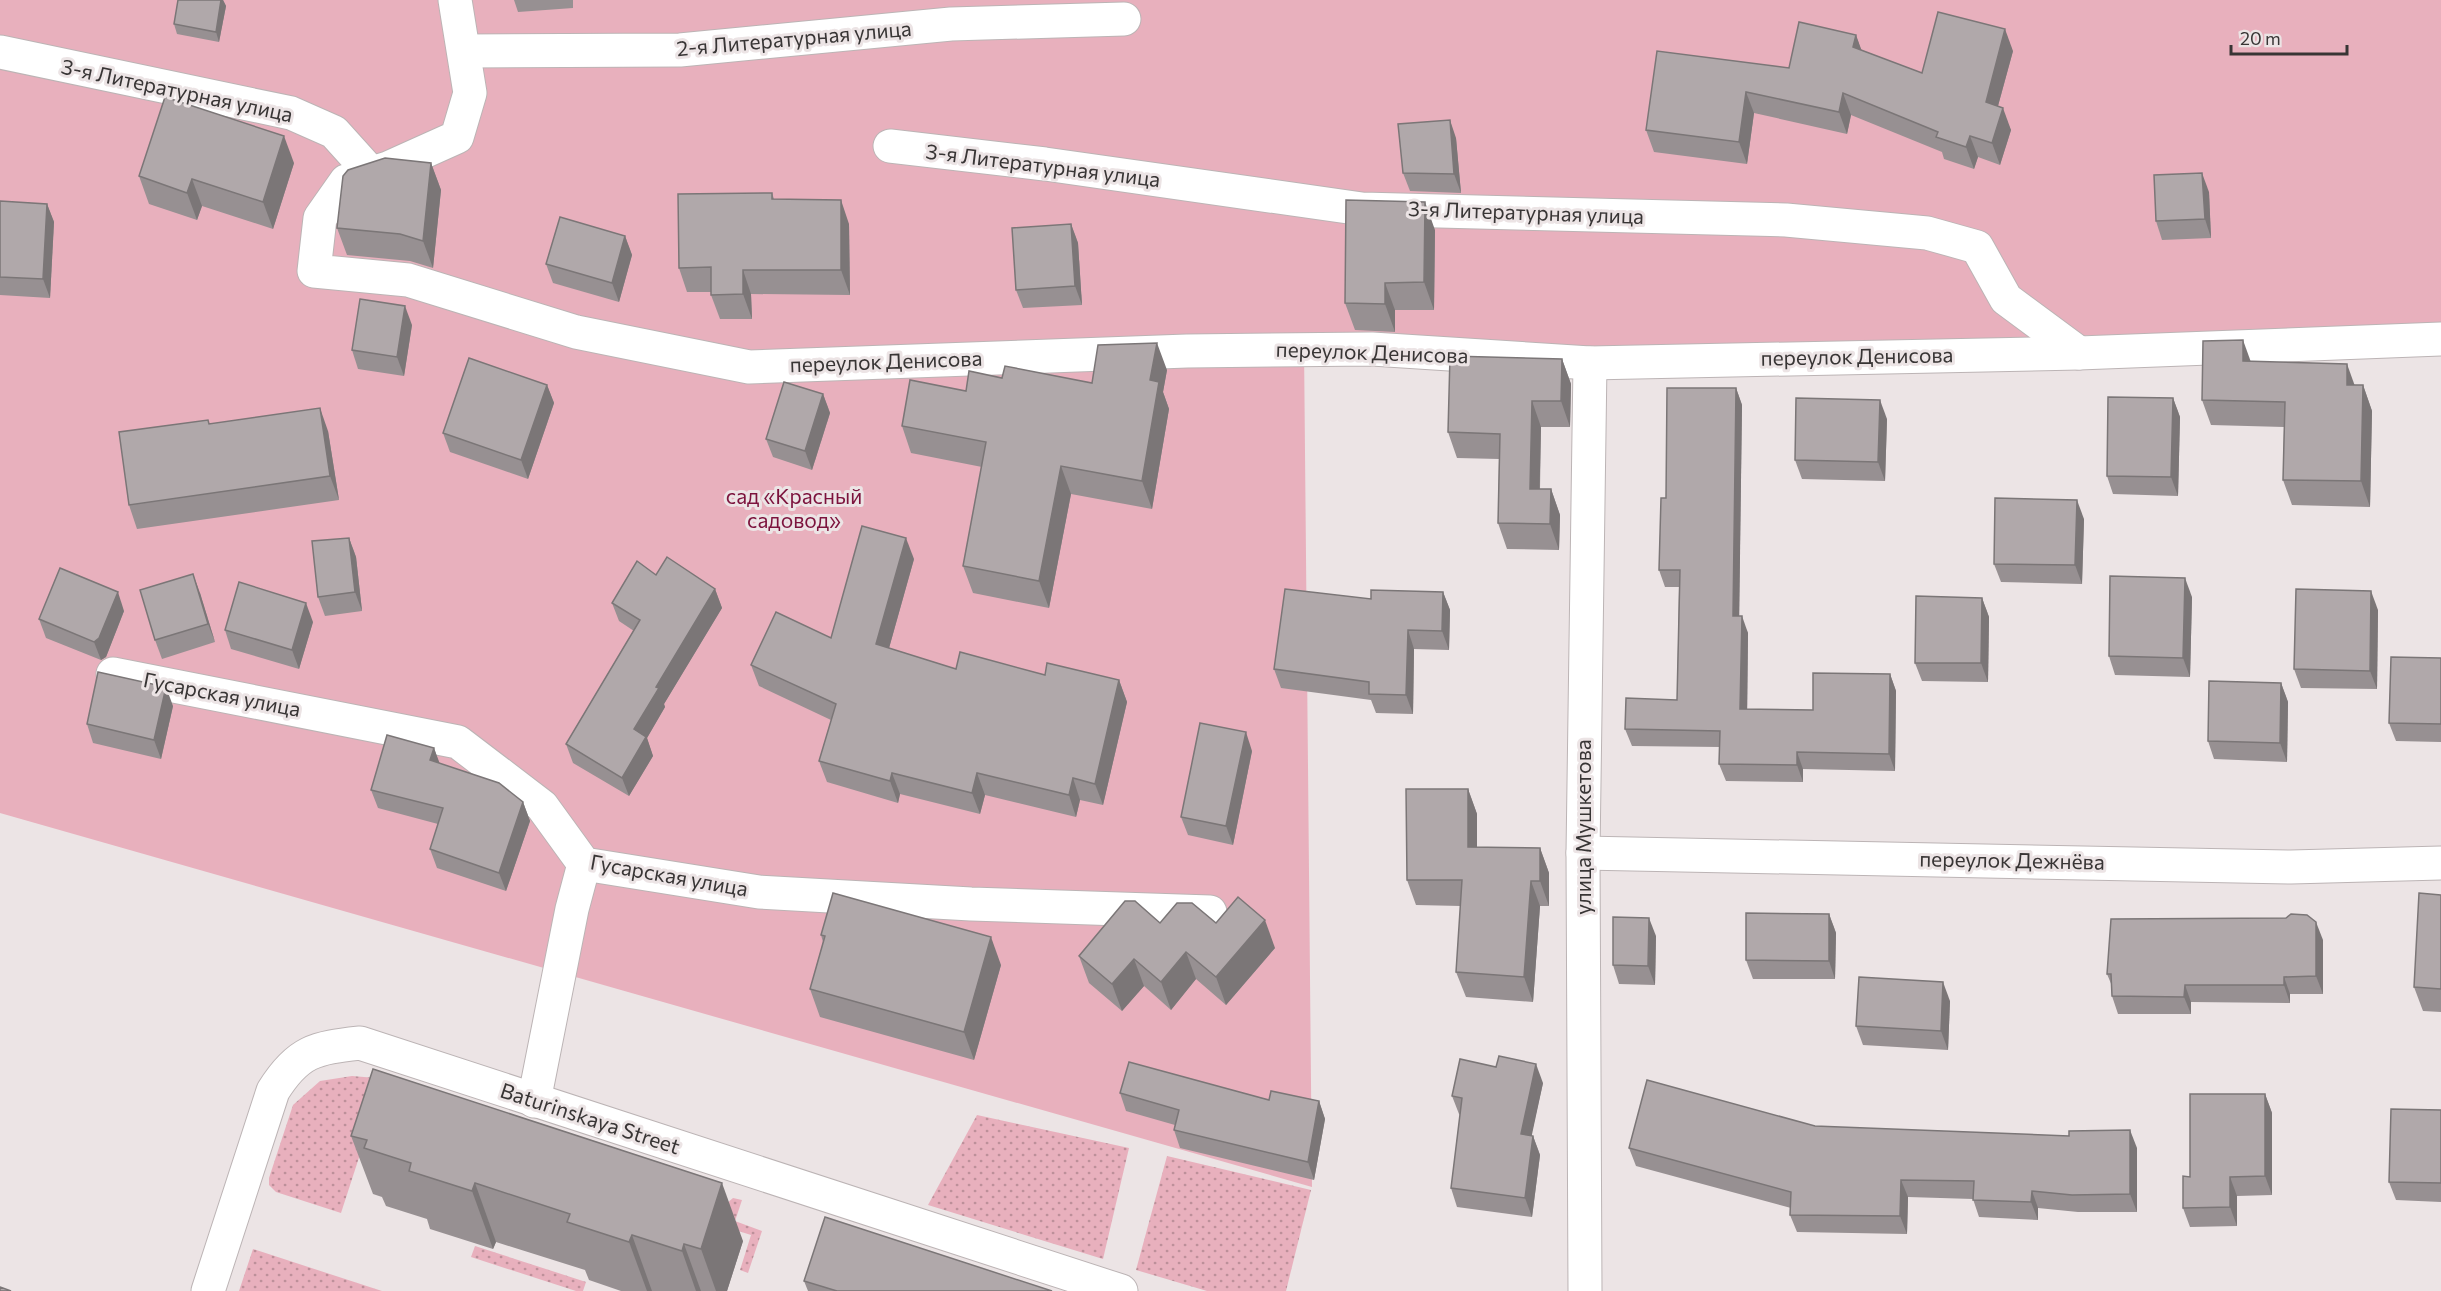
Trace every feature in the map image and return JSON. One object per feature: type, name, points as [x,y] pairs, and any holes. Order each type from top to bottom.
[{"type":"street","points":[[371,173],[457,137],[470,93],[455,0]]},
{"type":"street","name":"2-я Литературная улица","points":[[464,51],[680,50],[951,24],[1124,20]]},
{"type":"street","name":"3-я Литературная улица","points":[[0,52],[291,113],[334,132],[371,173]]},
{"type":"street","name":"3-я Литературная улица","points":[[890,146],[1045,164],[1362,209],[1786,220],[1927,233],[1977,248],[2006,299],[2079,353]]},
{"type":"street","name":"переулок Денисова","points":[[371,173],[346,181],[320,218],[315,271],[408,279],[576,332],[749,367],[1187,351],[1360,349],[1590,363],[2079,353],[2441,339]]},
{"type":"street","name":"улица Мушкетова","points":[[1585,1291],[1583,853],[1590,363]]},
{"type":"street","name":"Гусарская улица","points":[[113,674],[458,742],[542,806],[584,864],[759,892],[971,904],[1210,912]]},
{"type":"street","name":"переулок Дежнёва","points":[[1583,853],[2291,867],[2441,863]]},
{"type":"street","points":[[534,1101],[572,909],[584,864]]},
{"type":"street","name":"Baturinskaya Street","points":[[208,1291],[273,1091],[286,1070],[307,1053],[333,1046],[360,1043],[1120,1291]]},
{"type":"green space","name":"сад «Красный садовод»","points":[[0,0],[2441,0],[2441,326],[1589,349],[1304,346],[1312,1187],[0,813]]},
{"type":"green space","points":[[352,1076],[376,1078],[376,1105],[341,1213],[276,1192],[269,1185],[269,1178],[293,1105],[320,1081]]},
{"type":"green space","points":[[977,1115],[1129,1148],[1103,1259],[928,1205]]},
{"type":"green space","points":[[1167,1156],[1311,1190],[1286,1291],[1207,1291],[1136,1270]]},
{"type":"green space","points":[[733,1198],[742,1200],[735,1221],[762,1231],[748,1273],[740,1270],[751,1235],[710,1222],[711,1217]]},
{"type":"green space","points":[[475,1246],[586,1282],[583,1291],[576,1291],[471,1257]]},
{"type":"green space","points":[[253,1249],[382,1291],[239,1291]]},
{"type":"building","points":[[178,0],[221,0],[216,32],[174,24]]},
{"type":"building","points":[[1938,12],[2005,29],[1986,102],[2003,108],[1992,143],[1970,136],[1966,147],[1936,137],[1938,132],[1843,93],[1839,112],[1746,92],[1739,142],[1646,130],[1657,51],[1789,68],[1799,22],[1856,35],[1853,47],[1922,73]]},
{"type":"building","points":[[165,97],[284,136],[263,202],[192,179],[187,193],[139,176]]},
{"type":"building","points":[[1450,120],[1454,174],[1403,173],[1398,124]]},
{"type":"building","points":[[385,158],[431,163],[423,241],[400,234],[337,228],[343,176],[348,170]]},
{"type":"building","points":[[2202,173],[2205,219],[2156,221],[2154,175]]},
{"type":"building","points":[[772,193],[772,199],[841,200],[841,270],[743,270],[743,294],[711,295],[711,267],[679,268],[678,194]]},
{"type":"building","points":[[1346,200],[1425,202],[1424,282],[1385,283],[1385,304],[1345,303]]},
{"type":"building","points":[[0,201],[47,204],[43,279],[0,277]]},
{"type":"building","points":[[560,217],[625,236],[612,283],[546,264]]},
{"type":"building","points":[[1071,224],[1075,286],[1016,290],[1012,228]]},
{"type":"building","points":[[360,299],[405,306],[397,357],[352,350]]},
{"type":"building","points":[[2243,340],[2243,361],[2347,364],[2347,385],[2363,385],[2361,481],[2283,480],[2285,402],[2202,400],[2203,341]]},
{"type":"building","points":[[1157,343],[1150,380],[1159,382],[1142,481],[1061,466],[1039,581],[963,566],[986,442],[902,426],[910,380],[966,391],[969,371],[1002,378],[1005,366],[1092,383],[1098,345]]},
{"type":"building","points":[[1450,356],[1562,359],[1561,401],[1532,401],[1530,489],[1551,489],[1550,524],[1498,523],[1500,434],[1448,432]]},
{"type":"building","points":[[469,358],[547,385],[521,460],[443,433]]},
{"type":"building","points":[[784,382],[823,394],[805,451],[766,439]]},
{"type":"building","points":[[1667,388],[1736,388],[1733,616],[1742,616],[1740,709],[1813,710],[1813,673],[1890,674],[1889,754],[1797,752],[1797,765],[1719,764],[1720,731],[1625,729],[1626,698],[1677,700],[1680,570],[1659,570],[1661,498],[1666,498]]},
{"type":"building","points":[[2108,397],[2173,398],[2171,477],[2107,476]]},
{"type":"building","points":[[1796,398],[1880,400],[1878,462],[1795,460]]},
{"type":"building","points":[[320,408],[330,476],[129,505],[119,432],[208,420],[209,424]]},
{"type":"building","points":[[1995,498],[2077,500],[2075,565],[1994,564]]},
{"type":"building","points":[[862,526],[906,538],[876,644],[956,669],[960,652],[1045,675],[1047,663],[1119,680],[1095,784],[1073,778],[1069,795],[977,773],[972,793],[892,773],[890,781],[819,761],[836,704],[751,665],[776,612],[831,638]]},
{"type":"building","points":[[349,538],[355,592],[318,597],[312,541]]},
{"type":"building","points":[[667,557],[715,589],[656,687],[659,688],[634,729],[646,737],[622,778],[566,744],[640,620],[612,603],[637,561],[656,575]]},
{"type":"building","points":[[60,568],[118,592],[99,638],[94,642],[39,619]]},
{"type":"building","points":[[193,574],[208,624],[155,640],[140,590]]},
{"type":"building","points":[[2110,576],[2185,578],[2183,658],[2109,656]]},
{"type":"building","points":[[239,582],[306,603],[292,650],[225,630]]},
{"type":"building","points":[[1285,589],[1371,599],[1371,590],[1443,592],[1442,631],[1408,630],[1406,695],[1369,694],[1369,682],[1274,669]]},
{"type":"building","points":[[2296,589],[2371,591],[2370,671],[2294,669]]},
{"type":"building","points":[[1916,596],[1982,598],[1981,663],[1915,663]]},
{"type":"building","points":[[2391,657],[2441,658],[2441,724],[2389,723]]},
{"type":"building","points":[[98,672],[166,687],[154,740],[87,724]]},
{"type":"building","points":[[2209,681],[2281,683],[2280,743],[2208,741]]},
{"type":"building","points":[[1200,723],[1246,732],[1226,826],[1181,817]]},
{"type":"building","points":[[387,735],[434,748],[430,760],[499,783],[523,802],[499,873],[430,849],[443,808],[371,790]]},
{"type":"building","points":[[1406,789],[1468,789],[1468,847],[1540,848],[1540,881],[1531,881],[1524,977],[1456,972],[1462,880],[1407,880]]},
{"type":"building","points":[[833,893],[991,937],[964,1032],[810,989],[825,936],[821,935]]},
{"type":"building","points":[[2419,893],[2441,895],[2441,989],[2414,987]]},
{"type":"building","points":[[1238,897],[1265,920],[1216,977],[1186,952],[1161,982],[1134,959],[1112,984],[1079,956],[1125,901],[1135,901],[1160,923],[1177,903],[1192,903],[1216,923]]},
{"type":"building","points":[[1746,913],[1829,914],[1829,961],[1746,960]]},
{"type":"building","points":[[2291,914],[2307,915],[2316,922],[2316,976],[2284,977],[2284,985],[2185,985],[2184,997],[2112,996],[2111,974],[2107,974],[2111,919],[2286,918]]},
{"type":"building","points":[[1613,917],[1649,918],[1648,966],[1613,965]]},
{"type":"building","points":[[1859,977],[1943,982],[1941,1031],[1856,1026]]},
{"type":"building","points":[[1499,1056],[1536,1064],[1521,1134],[1533,1136],[1525,1198],[1451,1188],[1462,1098],[1452,1096],[1460,1059],[1496,1067]]},
{"type":"building","points":[[1129,1062],[1269,1100],[1271,1091],[1319,1101],[1308,1162],[1174,1130],[1179,1110],[1120,1093]]},
{"type":"building","points":[[373,1069],[722,1183],[701,1249],[684,1244],[682,1251],[632,1235],[629,1242],[567,1222],[570,1214],[475,1183],[472,1191],[409,1171],[411,1163],[364,1148],[367,1140],[351,1136]]},
{"type":"building","points":[[1647,1080],[1815,1126],[2069,1136],[2069,1131],[2130,1130],[2130,1194],[2072,1195],[2032,1191],[2031,1202],[1973,1200],[1974,1181],[1901,1180],[1900,1216],[1790,1215],[1791,1192],[1629,1148]]},
{"type":"building","points":[[2190,1094],[2265,1094],[2265,1176],[2230,1177],[2230,1207],[2183,1208],[2183,1176],[2190,1177]]},
{"type":"building","points":[[2391,1109],[2441,1110],[2441,1183],[2389,1182]]},
{"type":"building","points":[[825,1217],[1052,1291],[837,1291],[804,1281]]}]
